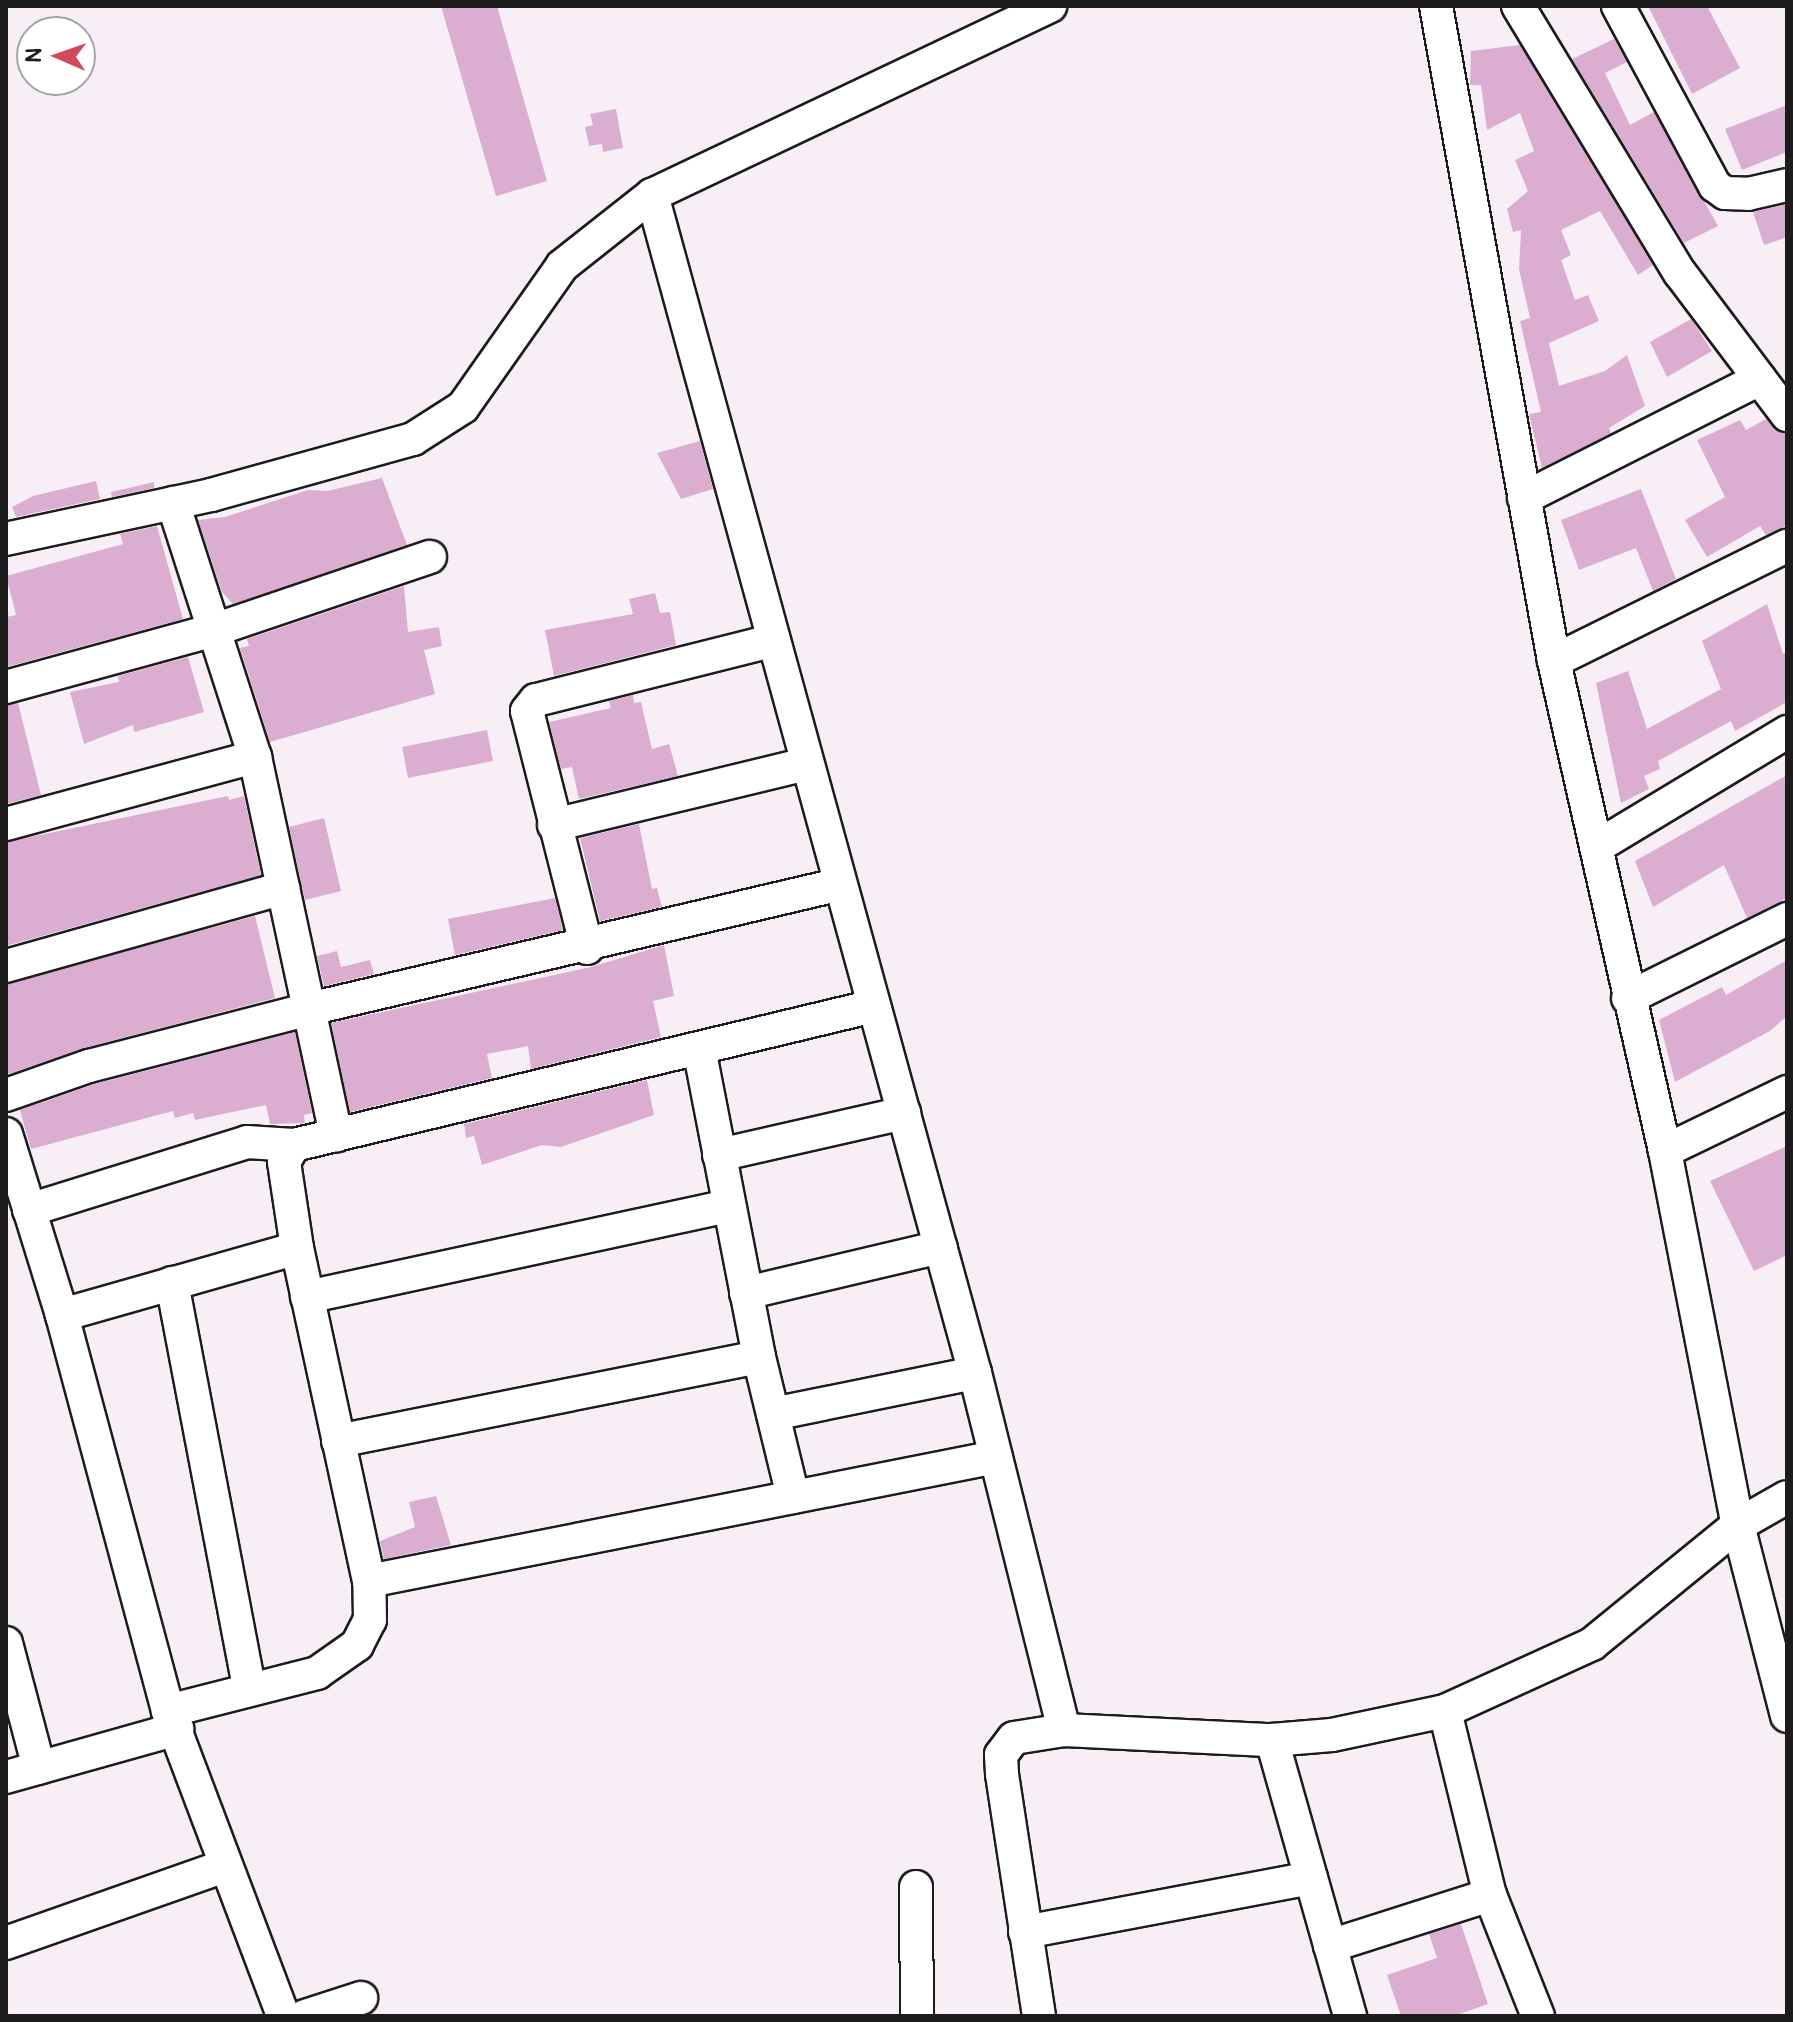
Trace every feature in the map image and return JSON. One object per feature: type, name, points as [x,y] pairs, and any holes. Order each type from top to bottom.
[{"type":"street","points":[[6,539],[173,503],[413,439],[463,407],[562,266],[652,195],[1050,6]]},
{"type":"street","points":[[1436,6],[1554,661],[1665,1151],[1738,1525],[1787,1716]]},
{"type":"street","points":[[1518,6],[1680,273],[1787,415]]},
{"type":"street","points":[[1618,6],[1715,186],[1725,193],[1748,194],[1787,185]]},
{"type":"street","points":[[652,195],[975,1373],[1064,1730]]},
{"type":"street","points":[[1524,498],[1760,379]]},
{"type":"street","points":[[173,503],[255,757],[336,1135]]},
{"type":"street","points":[[1554,661],[1787,546]]},
{"type":"street","points":[[6,687],[214,630],[430,557]]},
{"type":"street","points":[[587,948],[527,724],[536,700],[774,640]]},
{"type":"street","points":[[1598,846],[1787,732]]},
{"type":"street","points":[[6,824],[255,757]]},
{"type":"street","points":[[554,825],[806,764]]},
{"type":"street","points":[[6,1095],[89,1066],[309,1009],[587,948],[841,884]]},
{"type":"street","points":[[6,966],[283,888]]},
{"type":"street","points":[[1628,998],[1787,919]]},
{"type":"street","points":[[29,1210],[247,1142],[294,1145],[874,1006]]},
{"type":"street","points":[[699,1048],[759,1357],[793,1497]]},
{"type":"street","points":[[1665,1151],[1787,1092]]},
{"type":"street","points":[[719,1155],[904,1113]]},
{"type":"street","points":[[6,1134],[62,1315],[172,1720],[283,2016]]},
{"type":"street","points":[[6,1777],[39,1768],[250,1690],[317,1673],[357,1645],[370,1620],[369,1581],[297,1248],[284,1162],[294,1145]]},
{"type":"street","points":[[307,1297],[729,1206]]},
{"type":"street","points":[[746,1293],[941,1247]]},
{"type":"street","points":[[62,1315],[297,1248]]},
{"type":"street","points":[[172,1283],[250,1690]]},
{"type":"street","points":[[338,1441],[759,1357]]},
{"type":"street","points":[[773,1414],[975,1373]]},
{"type":"street","points":[[369,1581],[996,1457]]},
{"type":"street","points":[[1039,2016],[1001,1755],[1014,1738],[1064,1730],[1272,1740],[1332,1735],[1445,1711],[1592,1644],[1738,1525],[1787,1497]]},
{"type":"street","points":[[6,1643],[39,1768]]},
{"type":"street","points":[[1445,1711],[1490,1895],[1538,2016]]},
{"type":"street","points":[[1272,1740],[1350,2016]]},
{"type":"street","points":[[6,1943],[225,1866]]},
{"type":"street","points":[[1025,1932],[1311,1878]]},
{"type":"street","points":[[916,1887],[917,2016]]},
{"type":"street","points":[[1330,1946],[1490,1895]]},
{"type":"street","points":[[305,2016],[361,1998]]},
{"type":"building","points":[[441,6],[497,6],[547,181],[496,196]]},
{"type":"building","points":[[1648,6],[1707,6],[1740,68],[1692,94]]},
{"type":"building","points":[[1614,39],[1627,62],[1605,73],[1630,125],[1654,112],[1718,226],[1684,243],[1572,59]]},
{"type":"building","points":[[1520,45],[1653,265],[1638,275],[1600,211],[1561,230],[1571,255],[1561,260],[1575,300],[1588,295],[1599,321],[1549,343],[1559,386],[1605,371],[1627,355],[1645,406],[1609,428],[1611,433],[1542,468],[1529,414],[1541,412],[1520,321],[1530,318],[1519,269],[1521,230],[1513,232],[1507,209],[1528,191],[1515,160],[1534,151],[1520,113],[1487,130],[1481,85],[1470,85],[1471,51]]},
{"type":"building","points":[[1787,105],[1787,152],[1742,170],[1725,129]]},
{"type":"building","points":[[616,109],[623,148],[603,152],[602,144],[589,146],[585,127],[593,125],[590,114]]},
{"type":"building","points":[[1787,204],[1787,237],[1764,245],[1753,212]]},
{"type":"building","points":[[1691,319],[1712,351],[1667,377],[1650,342]]},
{"type":"building","points":[[1766,419],[1787,436],[1787,525],[1766,535],[1760,526],[1707,557],[1685,520],[1725,497],[1697,440],[1740,420],[1746,430]]},
{"type":"building","points":[[700,441],[713,489],[681,499],[657,453]]},
{"type":"building","points":[[382,478],[407,545],[233,604],[222,592],[198,520],[225,517],[308,490],[327,491]]},
{"type":"building","points":[[96,481],[100,499],[16,517],[12,507],[33,496]]},
{"type":"building","points":[[154,482],[154,488],[112,497],[111,492]]},
{"type":"building","points":[[1641,489],[1676,579],[1653,591],[1636,548],[1579,570],[1561,520]]},
{"type":"building","points":[[157,526],[183,619],[6,667],[6,617],[16,615],[6,576],[123,544],[120,534]]},
{"type":"building","points":[[404,586],[408,632],[439,627],[442,646],[424,650],[435,694],[270,742],[240,648],[249,646],[247,639]]},
{"type":"building","points":[[655,593],[660,613],[670,612],[676,645],[554,676],[545,630],[633,614],[629,599]]},
{"type":"building","points":[[1767,604],[1783,654],[1787,652],[1787,702],[1735,731],[1731,721],[1658,761],[1660,769],[1644,776],[1649,789],[1621,803],[1596,683],[1628,671],[1647,729],[1721,689],[1702,641]]},
{"type":"building","points":[[188,657],[204,712],[134,732],[133,725],[84,744],[70,692],[119,682],[118,676]]},
{"type":"building","points":[[633,695],[634,703],[641,702],[652,749],[669,744],[678,776],[579,799],[572,767],[561,769],[549,722],[611,708],[609,701]]},
{"type":"building","points":[[18,703],[41,795],[6,804],[6,705]]},
{"type":"building","points":[[487,730],[493,761],[408,778],[402,747]]},
{"type":"building","points":[[1787,775],[1787,898],[1747,918],[1724,865],[1653,907],[1635,861]]},
{"type":"building","points":[[228,796],[229,800],[244,796],[261,875],[6,946],[6,842]]},
{"type":"building","points":[[324,818],[341,891],[305,900],[289,827]]},
{"type":"building","points":[[639,824],[652,889],[657,888],[662,907],[600,921],[580,838]]},
{"type":"building","points":[[555,898],[563,930],[455,955],[448,919]]},
{"type":"building","points":[[255,916],[275,998],[84,1048],[9,1074],[6,1070],[6,984]]},
{"type":"building","points":[[664,945],[674,996],[653,1001],[661,1037],[531,1069],[528,1046],[487,1054],[492,1078],[350,1112],[331,1023],[591,967]]},
{"type":"building","points":[[337,951],[341,967],[370,960],[374,974],[324,986],[317,956]]},
{"type":"building","points":[[1787,960],[1787,1016],[1770,1031],[1675,1082],[1659,1020],[1722,987],[1726,995]]},
{"type":"building","points":[[295,1032],[312,1113],[304,1115],[305,1123],[270,1124],[266,1105],[195,1120],[193,1113],[175,1118],[173,1111],[31,1149],[20,1110],[95,1084]]},
{"type":"building","points":[[647,1080],[654,1115],[561,1147],[542,1145],[482,1165],[474,1136],[466,1138],[464,1124]]},
{"type":"building","points":[[1787,1146],[1787,1255],[1754,1271],[1710,1181]]},
{"type":"building","points":[[436,1496],[451,1545],[384,1559],[380,1541],[415,1527],[409,1502]]},
{"type":"building","points":[[1461,1924],[1488,2004],[1454,2016],[1401,2016],[1387,1975],[1437,1958],[1429,1934]]}]
